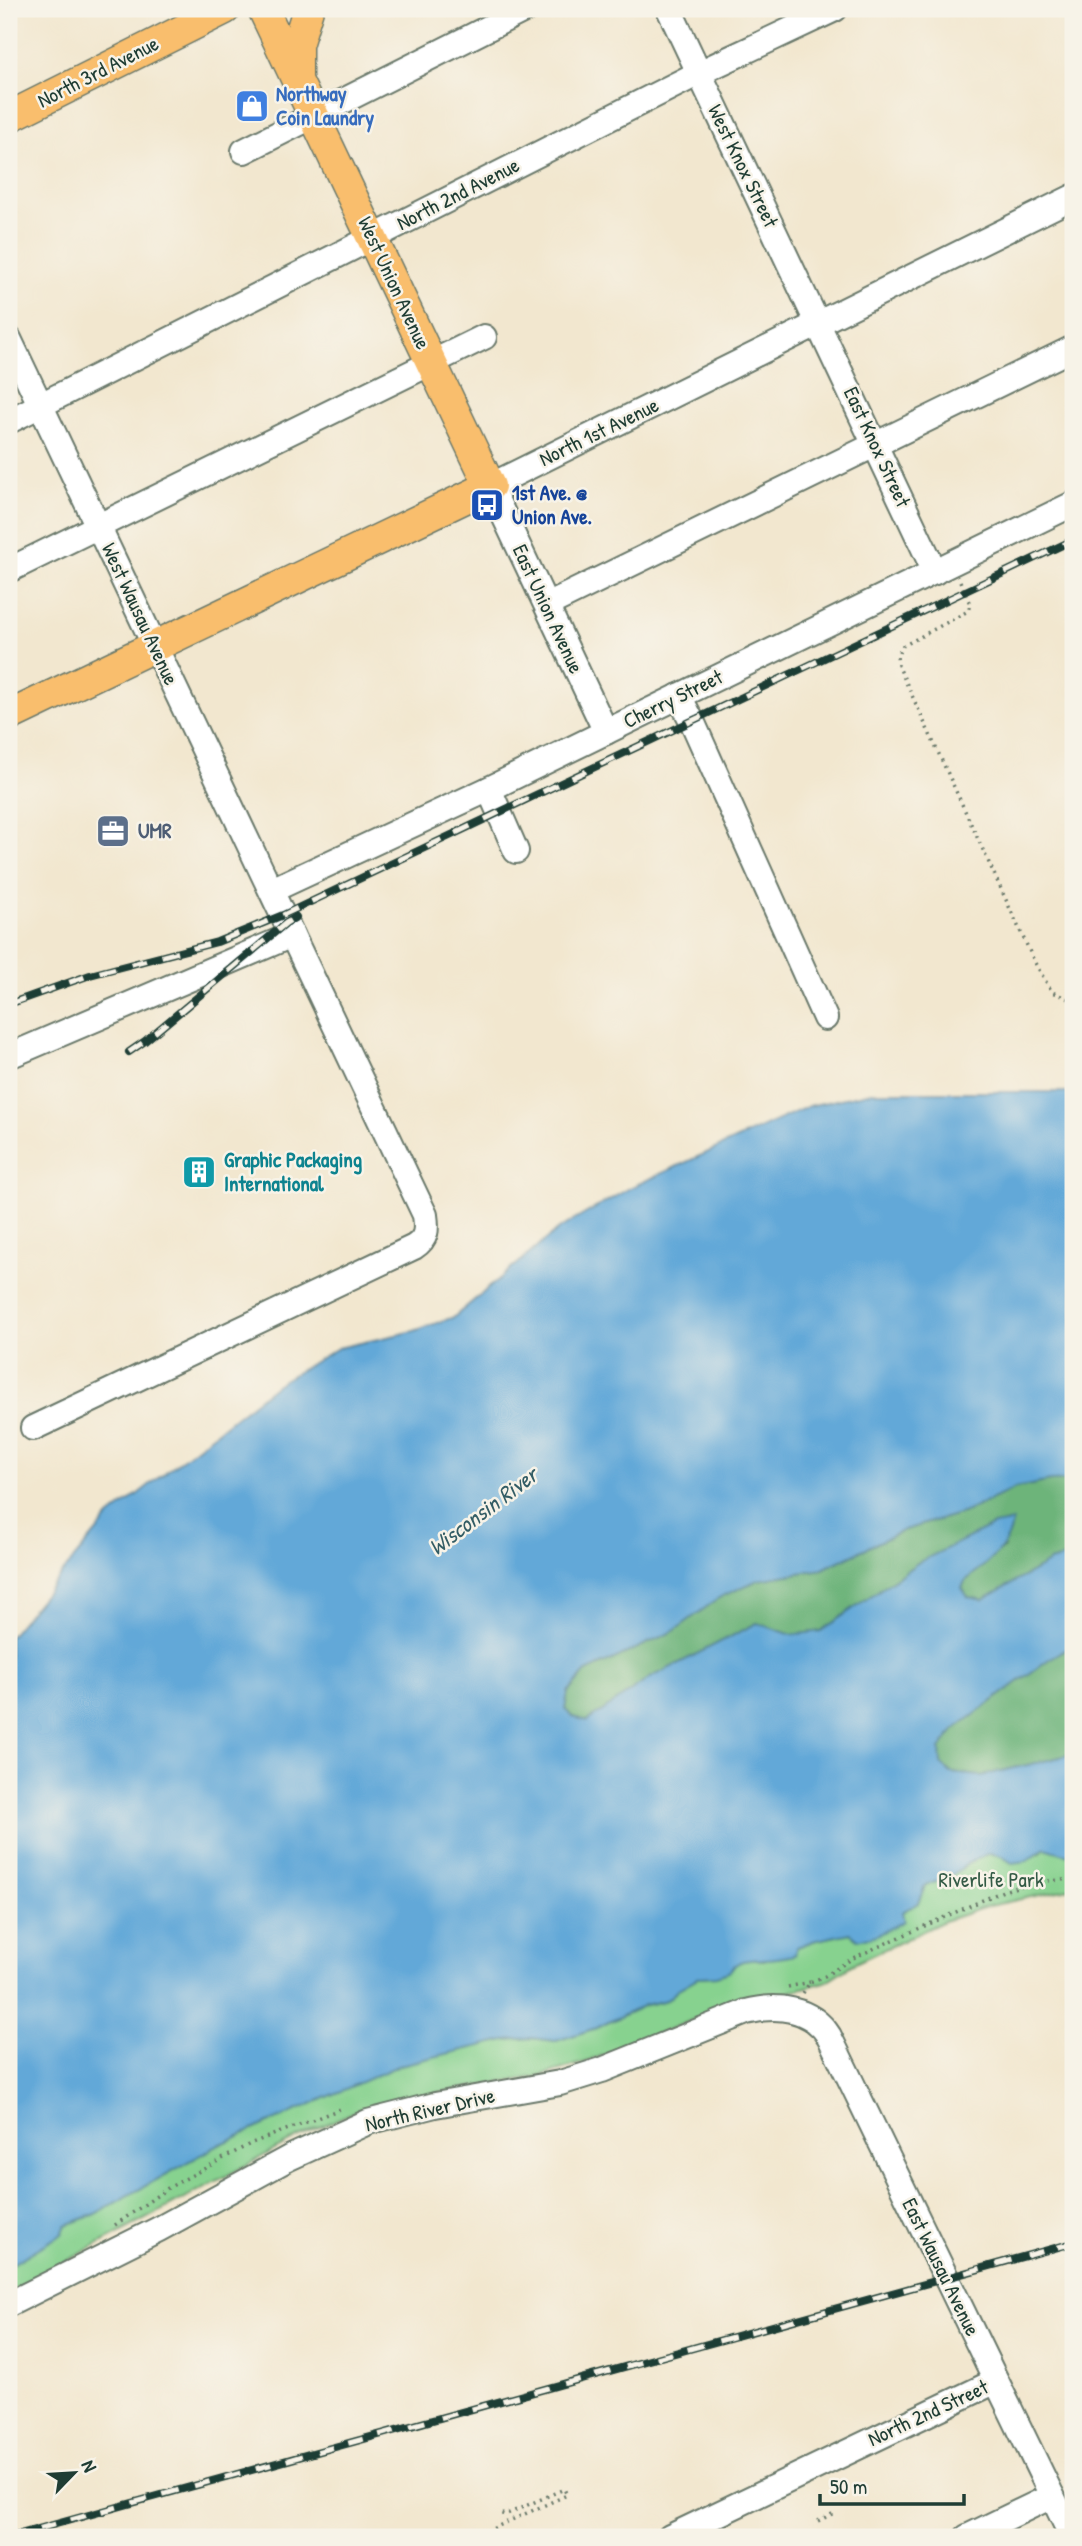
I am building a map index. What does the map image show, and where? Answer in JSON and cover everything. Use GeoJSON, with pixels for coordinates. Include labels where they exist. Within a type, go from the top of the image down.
{"type":"FeatureCollection","features":[{"type":"Feature","properties":{"kind":"main road","name":"North 3rd Avenue"},"geometry":{"type":"LineString","coordinates":[[9,117],[225,9]]}},
{"type":"Feature","properties":{"kind":"main road","name":"West Union Avenue"},"geometry":{"type":"LineString","coordinates":[[263,9],[490,486]]}},
{"type":"Feature","properties":{"kind":"main road"},"geometry":{"type":"LineString","coordinates":[[297,80],[297,45],[309,9]]}},
{"type":"Feature","properties":{"kind":"main road","name":"North 1st Avenue"},"geometry":{"type":"LineString","coordinates":[[9,716],[490,486]]}},
{"type":"Feature","properties":{"kind":"street","name":"West Knox Street"},"geometry":{"type":"LineString","coordinates":[[669,9],[818,323]]}},
{"type":"Feature","properties":{"kind":"street","name":"North 2nd Avenue"},"geometry":{"type":"LineString","coordinates":[[9,421],[373,236],[835,9]]}},
{"type":"Feature","properties":{"kind":"street"},"geometry":{"type":"LineString","coordinates":[[244,151],[518,10]]}},
{"type":"Feature","properties":{"kind":"street","name":"North 1st Avenue"},"geometry":{"type":"LineString","coordinates":[[490,486],[1073,197]]}},
{"type":"Feature","properties":{"kind":"street","name":"East Knox Street"},"geometry":{"type":"LineString","coordinates":[[818,323],[875,443],[943,568]]}},
{"type":"Feature","properties":{"kind":"street"},"geometry":{"type":"LineString","coordinates":[[9,570],[484,337]]}},
{"type":"Feature","properties":{"kind":"street","name":"West Wausau Avenue"},"geometry":{"type":"LineString","coordinates":[[9,339],[425,1215],[426,1227],[424,1237],[414,1247],[33,1427]]}},
{"type":"Feature","properties":{"kind":"street"},"geometry":{"type":"LineString","coordinates":[[547,606],[1073,348]]}},
{"type":"Feature","properties":{"kind":"street","name":"East Union Avenue"},"geometry":{"type":"LineString","coordinates":[[490,486],[606,732]]}},
{"type":"Feature","properties":{"kind":"street","name":"Cherry Street"},"geometry":{"type":"LineString","coordinates":[[272,890],[489,789],[1073,505]]}},
{"type":"Feature","properties":{"kind":"street"},"geometry":{"type":"LineString","coordinates":[[679,696],[825,1018]]}},
{"type":"Feature","properties":{"kind":"street"},"geometry":{"type":"LineString","coordinates":[[489,789],[516,851]]}},
{"type":"Feature","properties":{"kind":"street"},"geometry":{"type":"LineString","coordinates":[[9,1055],[292,935]]}},
{"type":"Feature","properties":{"kind":"street","name":"North River Drive"},"geometry":{"type":"LineString","coordinates":[[9,2304],[289,2158],[368,2122],[435,2105],[560,2083],[602,2070],[751,2011],[777,2008],[796,2010]]}},
{"type":"Feature","properties":{"kind":"street","name":"East Wausau Avenue"},"geometry":{"type":"LineString","coordinates":[[796,2010],[820,2023],[829,2036],[1072,2537]]}},
{"type":"Feature","properties":{"kind":"street","name":"North 2nd Street"},"geometry":{"type":"LineString","coordinates":[[670,2537],[701,2530],[996,2381]]}},
{"type":"Feature","properties":{"kind":"street"},"geometry":{"type":"LineString","coordinates":[[967,2537],[1052,2496]]}},
{"type":"Feature","properties":{"kind":"path"},"geometry":{"type":"LineString","coordinates":[[943,568],[969,601],[968,611],[903,646],[897,656],[898,665],[1041,975],[1052,992],[1073,1002]]}},
{"type":"Feature","properties":{"kind":"path"},"geometry":{"type":"LineString","coordinates":[[796,2010],[810,1982],[853,1958],[1018,1885],[1073,1879]]}},
{"type":"Feature","properties":{"kind":"path"},"geometry":{"type":"LineString","coordinates":[[474,2537],[567,2495],[564,2489],[505,2515],[499,2513]]}},
{"type":"Feature","properties":{"kind":"path"},"geometry":{"type":"LineString","coordinates":[[818,2521],[836,2512]]}},
{"type":"Feature","properties":{"kind":"green space"},"geometry":{"type":"Polygon","coordinates":[[[1073,1480],[1073,1555],[1050,1562],[983,1600],[968,1597],[962,1588],[965,1581],[1003,1548],[919,1562],[821,1631],[792,1635],[757,1623],[650,1678],[588,1721],[572,1717],[565,1709],[568,1692],[586,1672],[674,1631],[720,1597],[758,1580],[822,1569],[904,1530],[965,1512],[1015,1488],[1073,1480]]]}},
{"type":"Feature","properties":{"kind":"green space"},"geometry":{"type":"Polygon","coordinates":[[[1073,1645],[1073,1754],[981,1776],[951,1773],[941,1764],[939,1749],[955,1729],[1049,1659],[1073,1645]]]}},
{"type":"Feature","properties":{"kind":"green space","name":"Riverlife Park"},"geometry":{"type":"Polygon","coordinates":[[[1045,1848],[1073,1856],[1073,1888],[989,1906],[944,1921],[853,1964],[825,1982],[708,2014],[586,2062],[536,2077],[410,2097],[355,2111],[297,2138],[9,2292],[9,2266],[66,2225],[93,2215],[221,2144],[367,2077],[464,2048],[531,2038],[556,2041],[596,2028],[645,2005],[667,2000],[680,1988],[699,1977],[716,1976],[745,1959],[764,1960],[813,1941],[850,1933],[902,1912],[918,1903],[925,1886],[953,1875],[968,1863],[990,1853],[1001,1856],[1039,1854],[1045,1848]]]}},
{"type":"Feature","properties":{"kind":"water","name":"Wisconsin River"},"geometry":{"type":"Polygon","coordinates":[[[872,1092],[1073,1092],[1073,1480],[1015,1488],[965,1512],[904,1530],[822,1569],[758,1580],[720,1597],[674,1631],[586,1672],[568,1692],[565,1709],[572,1717],[588,1721],[650,1678],[757,1623],[792,1635],[821,1631],[919,1562],[994,1525],[1012,1522],[1001,1548],[965,1581],[962,1588],[968,1597],[983,1600],[1050,1562],[1073,1555],[1073,1645],[1049,1659],[955,1729],[940,1749],[941,1764],[951,1773],[981,1776],[1073,1754],[1073,1856],[1045,1848],[1027,1861],[1012,1863],[990,1853],[968,1863],[953,1875],[925,1886],[918,1903],[902,1912],[904,1921],[877,1935],[858,1940],[850,1933],[797,1947],[795,1955],[741,1962],[729,1972],[699,1977],[680,1988],[667,2000],[645,2005],[596,2028],[556,2041],[531,2038],[505,2040],[400,2065],[221,2144],[93,2215],[66,2225],[62,2234],[9,2266],[9,1637],[109,1517],[277,1384],[338,1348],[414,1331],[454,1317],[559,1229],[632,1187],[809,1106],[872,1092]]]}},
{"type":"Feature","properties":{"kind":"railway"},"geometry":{"type":"LineString","coordinates":[[9,1004],[90,975],[217,942],[283,915],[1073,540]]}},
{"type":"Feature","properties":{"kind":"railway"},"geometry":{"type":"LineString","coordinates":[[129,1052],[296,917]]}},
{"type":"Feature","properties":{"kind":"railway"},"geometry":{"type":"LineString","coordinates":[[9,2537],[1073,2243]]}},
{"type":"Feature","properties":{"kind":"place","name":"Northway Coin Laundry"},"geometry":{"type":"Point","coordinates":[252,106]}},
{"type":"Feature","properties":{"kind":"place","name":"1st Ave. @ Union Ave."},"geometry":{"type":"Point","coordinates":[487,505]}},
{"type":"Feature","properties":{"kind":"place","name":"UMR"},"geometry":{"type":"Point","coordinates":[113,831]}},
{"type":"Feature","properties":{"kind":"place","name":"Graphic Packaging International"},"geometry":{"type":"Point","coordinates":[199,1172]}}]}
